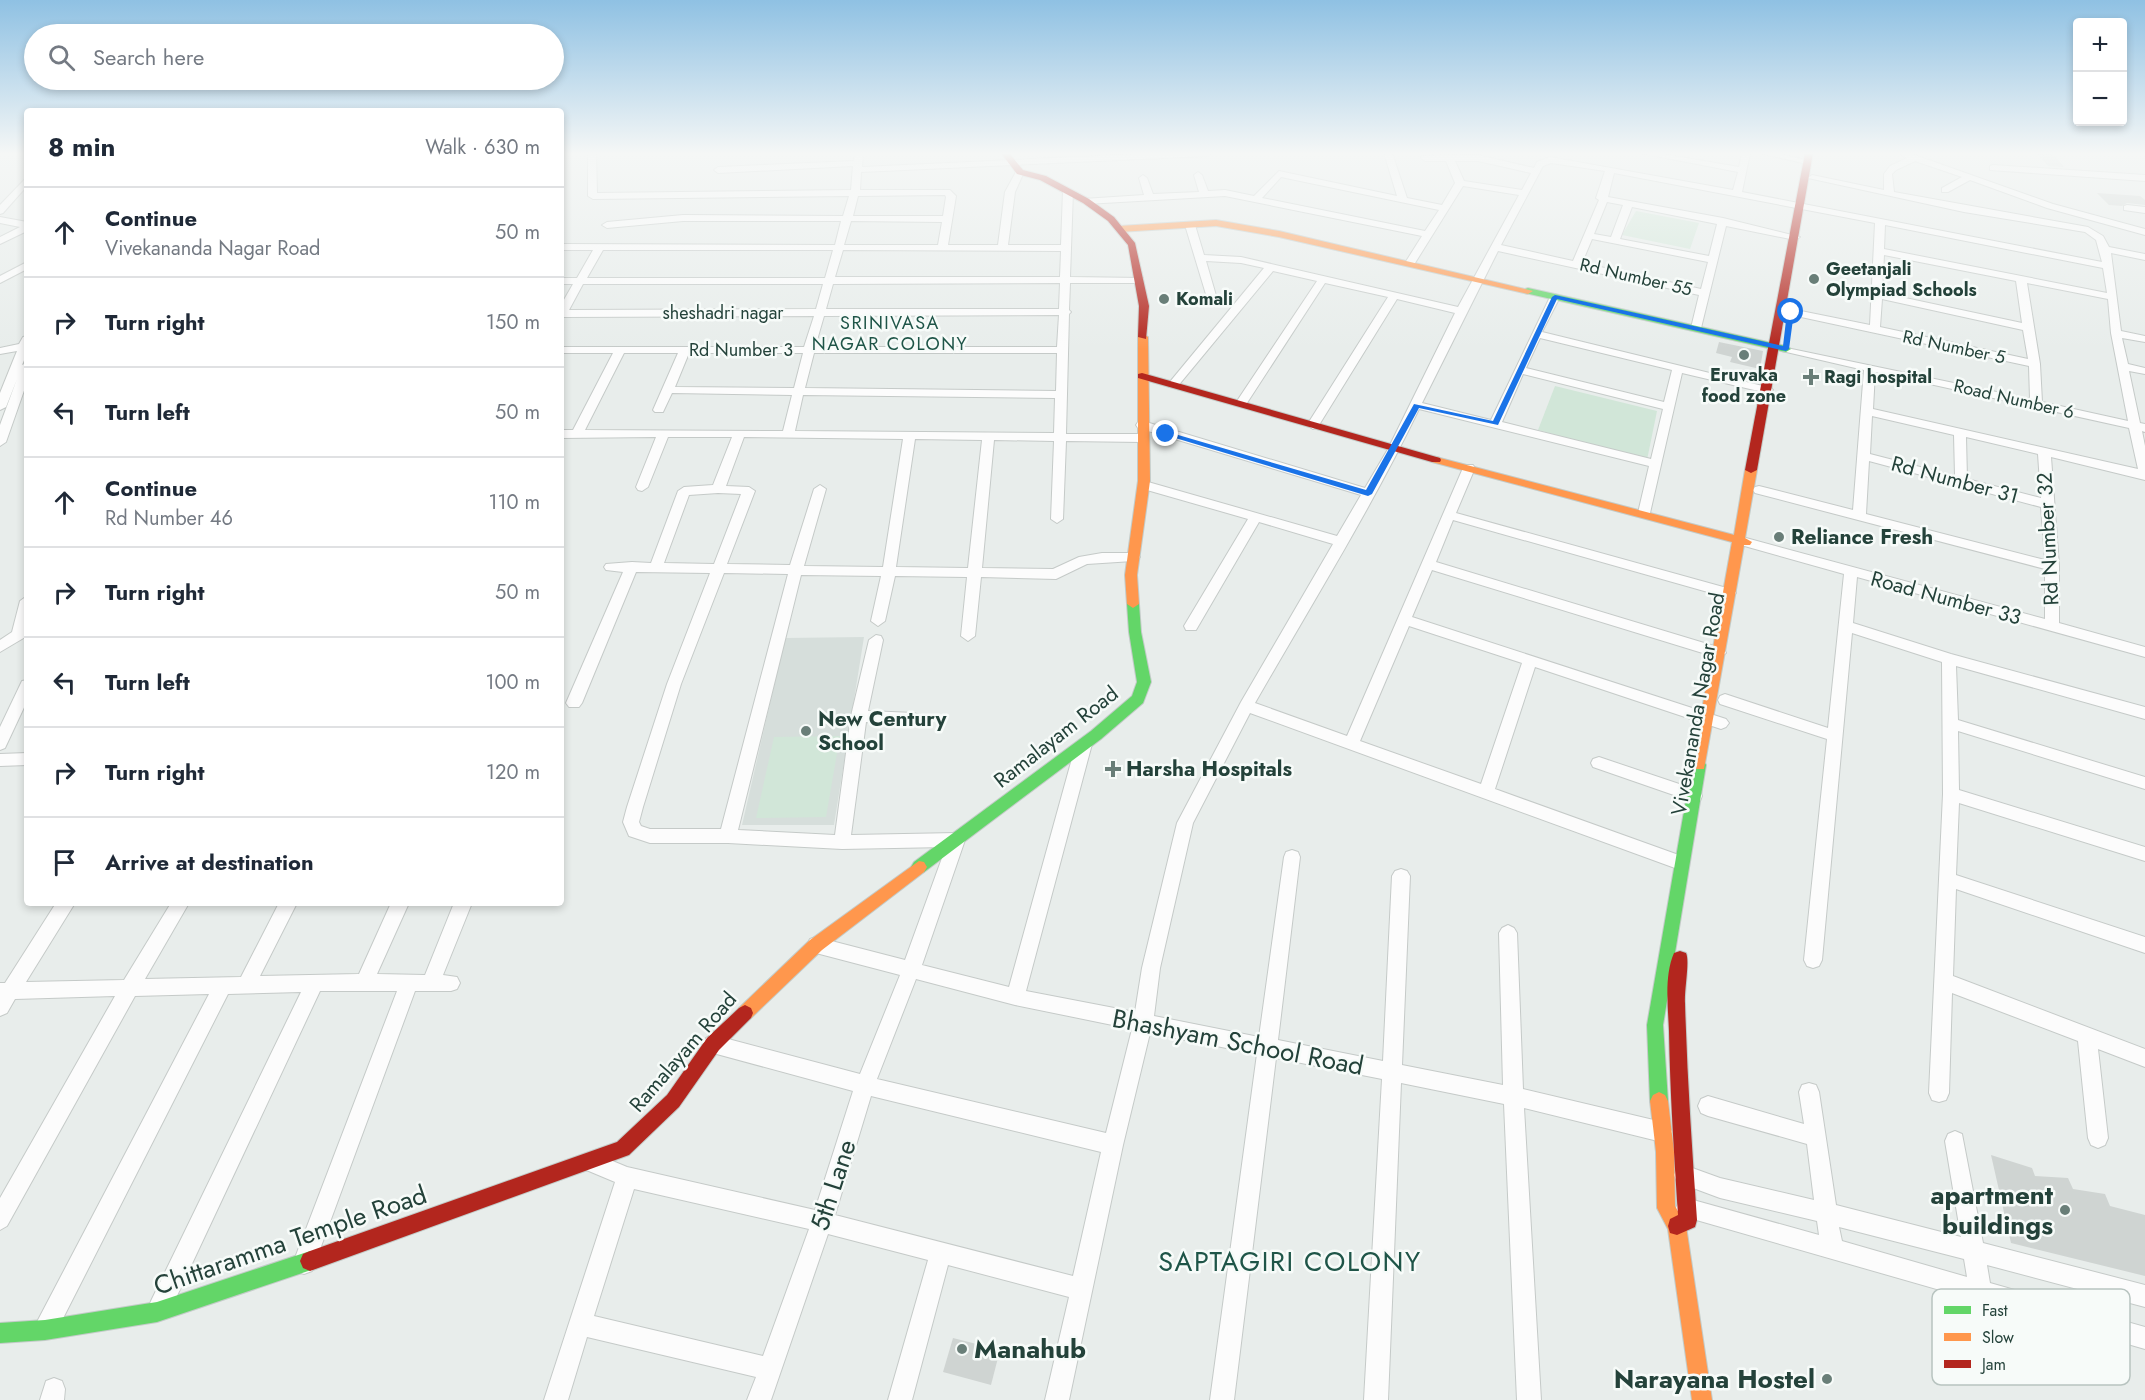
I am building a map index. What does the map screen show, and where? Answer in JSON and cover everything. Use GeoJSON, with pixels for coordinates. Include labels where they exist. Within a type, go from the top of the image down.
{"type":"FeatureCollection","features":[{"type":"Feature","properties":{"kind":"street"},"geometry":{"type":"LineString","coordinates":[[607,225],[672,218]]}},
{"type":"Feature","properties":{"kind":"street"},"geometry":{"type":"LineString","coordinates":[[788,434],[809,350],[848,218]]}},
{"type":"Feature","properties":{"kind":"street"},"geometry":{"type":"LineString","coordinates":[[881,218],[947,219],[943,247]]}},
{"type":"Feature","properties":{"kind":"street"},"geometry":{"type":"LineString","coordinates":[[1003,247],[1007,218]]}},
{"type":"Feature","properties":{"kind":"street"},"geometry":{"type":"LineString","coordinates":[[1057,519],[1068,218]]}},
{"type":"Feature","properties":{"kind":"street","name":"Ramalayam Road"},"geometry":{"type":"LineString","coordinates":[[589,1161],[623,1149],[673,1101],[713,1044],[816,945],[1084,744],[1138,699],[1144,682],[1134,632],[1131,575],[1144,485],[1142,376],[1144,306],[1132,245],[1110,218]]}},
{"type":"Feature","properties":{"kind":"street"},"geometry":{"type":"LineString","coordinates":[[1355,218],[1427,234]]}},
{"type":"Feature","properties":{"kind":"street"},"geometry":{"type":"LineString","coordinates":[[1410,263],[1437,218]]}},
{"type":"Feature","properties":{"kind":"street"},"geometry":{"type":"LineString","coordinates":[[1057,1400],[1113,1145],[1143,1024],[1151,968],[1185,823],[1246,706],[1394,449],[1461,311],[1511,218]]}},
{"type":"Feature","properties":{"kind":"street"},"geometry":{"type":"LineString","coordinates":[[1577,264],[1595,218]]}},
{"type":"Feature","properties":{"kind":"street"},"geometry":{"type":"LineString","coordinates":[[1614,241],[1623,218]]}},
{"type":"Feature","properties":{"kind":"street"},"geometry":{"type":"LineString","coordinates":[[1705,218],[1795,237]]}},
{"type":"Feature","properties":{"kind":"street","name":"Vivekananda Nagar Road"},"geometry":{"type":"LineString","coordinates":[[1702,1400],[1682,1217],[1686,1176],[1679,1103],[1676,985],[1697,833],[1715,740],[1714,721],[1719,653],[1729,593],[1742,541],[1759,490],[1795,237],[1801,218]]}},
{"type":"Feature","properties":{"kind":"street","name":"Vivekananda Nagar Road"},"geometry":{"type":"LineString","coordinates":[[1666,1202],[1666,1170],[1655,1025],[1694,796],[1714,721],[1725,700],[1742,541],[1767,390],[1791,312],[1804,218]]}},
{"type":"Feature","properties":{"kind":"street"},"geometry":{"type":"LineString","coordinates":[[1865,218],[2108,266]]}},
{"type":"Feature","properties":{"kind":"street"},"geometry":{"type":"LineString","coordinates":[[1867,411],[2145,475],[2141,427],[2123,366],[2116,333],[2105,249],[2100,238],[2088,230],[2019,218]]}},
{"type":"Feature","properties":{"kind":"street"},"geometry":{"type":"LineString","coordinates":[[2095,218],[2145,232]]}},
{"type":"Feature","properties":{"kind":"street"},"geometry":{"type":"LineString","coordinates":[[0,220],[24,225]]}},
{"type":"Feature","properties":{"kind":"street"},"geometry":{"type":"LineString","coordinates":[[1875,329],[1880,221]]}},
{"type":"Feature","properties":{"kind":"street"},"geometry":{"type":"LineString","coordinates":[[1696,328],[1723,222]]}},
{"type":"Feature","properties":{"kind":"street"},"geometry":{"type":"LineString","coordinates":[[1119,229],[1216,224],[1257,230],[1780,348]]}},
{"type":"Feature","properties":{"kind":"street"},"geometry":{"type":"LineString","coordinates":[[1190,225],[1212,299]]}},
{"type":"Feature","properties":{"kind":"street"},"geometry":{"type":"LineString","coordinates":[[0,241],[24,228]]}},
{"type":"Feature","properties":{"kind":"street"},"geometry":{"type":"LineString","coordinates":[[1588,236],[1713,261]]}},
{"type":"Feature","properties":{"kind":"street","name":"Rd Number 55"},"geometry":{"type":"LineString","coordinates":[[1496,247],[1705,293]]}},
{"type":"Feature","properties":{"kind":"street"},"geometry":{"type":"LineString","coordinates":[[564,248],[1067,248]]}},
{"type":"Feature","properties":{"kind":"street"},"geometry":{"type":"LineString","coordinates":[[564,309],[599,248]]}},
{"type":"Feature","properties":{"kind":"street"},"geometry":{"type":"LineString","coordinates":[[2105,249],[2145,257]]}},
{"type":"Feature","properties":{"kind":"street"},"geometry":{"type":"LineString","coordinates":[[1878,251],[2113,297]]}},
{"type":"Feature","properties":{"kind":"street"},"geometry":{"type":"LineString","coordinates":[[1200,258],[1241,260],[1461,311]]}},
{"type":"Feature","properties":{"kind":"street"},"geometry":{"type":"LineString","coordinates":[[0,280],[24,267]]}},
{"type":"Feature","properties":{"kind":"street"},"geometry":{"type":"LineString","coordinates":[[1173,385],[1271,267]]}},
{"type":"Feature","properties":{"kind":"street"},"geometry":{"type":"LineString","coordinates":[[2021,279],[2034,364],[2036,405]]}},
{"type":"Feature","properties":{"kind":"street"},"geometry":{"type":"LineString","coordinates":[[564,281],[1139,280]]}},
{"type":"Feature","properties":{"kind":"street"},"geometry":{"type":"LineString","coordinates":[[1241,404],[1322,280]]}},
{"type":"Feature","properties":{"kind":"street"},"geometry":{"type":"LineString","coordinates":[[1876,295],[2029,328]]}},
{"type":"Feature","properties":{"kind":"street"},"geometry":{"type":"LineString","coordinates":[[1313,425],[1394,296]]}},
{"type":"Feature","properties":{"kind":"street"},"geometry":{"type":"LineString","coordinates":[[1496,424],[1555,297]]}},
{"type":"Feature","properties":{"kind":"street","name":"sheshadri nagar"},"geometry":{"type":"LineString","coordinates":[[564,314],[1066,312]]}},
{"type":"Feature","properties":{"kind":"street","name":"Rd Number 5"},"geometry":{"type":"LineString","coordinates":[[1791,312],[2034,364]]}},
{"type":"Feature","properties":{"kind":"street"},"geometry":{"type":"LineString","coordinates":[[2116,333],[2145,339]]}},
{"type":"Feature","properties":{"kind":"street"},"geometry":{"type":"LineString","coordinates":[[1536,334],[1767,390]]}},
{"type":"Feature","properties":{"kind":"street"},"geometry":{"type":"LineString","coordinates":[[0,351],[24,343]]}},
{"type":"Feature","properties":{"kind":"street"},"geometry":{"type":"LineString","coordinates":[[0,407],[24,346]]}},
{"type":"Feature","properties":{"kind":"street","name":"Road Number 6"},"geometry":{"type":"LineString","coordinates":[[1780,348],[2141,427]]}},
{"type":"Feature","properties":{"kind":"street"},"geometry":{"type":"LineString","coordinates":[[577,434],[621,350]]}},
{"type":"Feature","properties":{"kind":"street"},"geometry":{"type":"LineString","coordinates":[[659,410],[685,350]]}},
{"type":"Feature","properties":{"kind":"street","name":"Rd Number 3"},"geometry":{"type":"LineString","coordinates":[[564,351],[1064,350]]}},
{"type":"Feature","properties":{"kind":"street"},"geometry":{"type":"LineString","coordinates":[[2123,366],[2145,371]]}},
{"type":"Feature","properties":{"kind":"street"},"geometry":{"type":"LineString","coordinates":[[1644,513],[1678,368]]}},
{"type":"Feature","properties":{"kind":"street"},"geometry":{"type":"LineString","coordinates":[[1859,516],[1870,368]]}},
{"type":"Feature","properties":{"kind":"street"},"geometry":{"type":"LineString","coordinates":[[1521,370],[1669,407]]}},
{"type":"Feature","properties":{"kind":"street"},"geometry":{"type":"LineString","coordinates":[[0,441],[24,374]]}},
{"type":"Feature","properties":{"kind":"street"},"geometry":{"type":"LineString","coordinates":[[1142,376],[1394,449],[1644,513],[1742,541]]}},
{"type":"Feature","properties":{"kind":"street"},"geometry":{"type":"LineString","coordinates":[[668,390],[1062,395]]}},
{"type":"Feature","properties":{"kind":"street"},"geometry":{"type":"LineString","coordinates":[[1417,405],[1656,464]]}},
{"type":"Feature","properties":{"kind":"street"},"geometry":{"type":"LineString","coordinates":[[564,434],[1060,437],[1142,432],[1368,494]]}},
{"type":"Feature","properties":{"kind":"street"},"geometry":{"type":"LineString","coordinates":[[1960,432],[1961,482]]}},
{"type":"Feature","properties":{"kind":"street"},"geometry":{"type":"LineString","coordinates":[[642,487],[663,433]]}},
{"type":"Feature","properties":{"kind":"street"},"geometry":{"type":"LineString","coordinates":[[718,489],[739,434]]}},
{"type":"Feature","properties":{"kind":"street"},"geometry":{"type":"LineString","coordinates":[[878,621],[889,572],[909,436]]}},
{"type":"Feature","properties":{"kind":"street"},"geometry":{"type":"LineString","coordinates":[[968,636],[987,437]]}},
{"type":"Feature","properties":{"kind":"street","name":"Rd Number 32"},"geometry":{"type":"LineString","coordinates":[[2044,452],[2052,566],[2052,626]]}},
{"type":"Feature","properties":{"kind":"street","name":"Rd Number 31"},"geometry":{"type":"LineString","coordinates":[[1863,456],[2047,504]]}},
{"type":"Feature","properties":{"kind":"street"},"geometry":{"type":"LineString","coordinates":[[1351,744],[1468,468]]}},
{"type":"Feature","properties":{"kind":"street"},"geometry":{"type":"LineString","coordinates":[[1144,485],[1342,542]]}},
{"type":"Feature","properties":{"kind":"street"},"geometry":{"type":"LineString","coordinates":[[656,567],[684,491],[746,489],[749,493],[674,684],[631,822],[635,831],[650,836],[728,836],[842,842],[957,840]]}},
{"type":"Feature","properties":{"kind":"street"},"geometry":{"type":"LineString","coordinates":[[728,836],[796,569],[820,489]]}},
{"type":"Feature","properties":{"kind":"street"},"geometry":{"type":"LineString","coordinates":[[1759,490],[2052,566]]}},
{"type":"Feature","properties":{"kind":"street"},"geometry":{"type":"LineString","coordinates":[[1449,515],[1729,593]]}},
{"type":"Feature","properties":{"kind":"street"},"geometry":{"type":"LineString","coordinates":[[1191,626],[1256,517]]}},
{"type":"Feature","properties":{"kind":"street","name":"Road Number 33"},"geometry":{"type":"LineString","coordinates":[[1742,541],[2145,652]]}},
{"type":"Feature","properties":{"kind":"street"},"geometry":{"type":"LineString","coordinates":[[612,567],[1056,573],[1073,562],[1087,558],[1133,557]]}},
{"type":"Feature","properties":{"kind":"street"},"geometry":{"type":"LineString","coordinates":[[1428,564],[1719,653]]}},
{"type":"Feature","properties":{"kind":"street"},"geometry":{"type":"LineString","coordinates":[[574,703],[632,566]]}},
{"type":"Feature","properties":{"kind":"street"},"geometry":{"type":"LineString","coordinates":[[1813,960],[1851,572]]}},
{"type":"Feature","properties":{"kind":"street"},"geometry":{"type":"LineString","coordinates":[[1404,619],[1714,721]]}},
{"type":"Feature","properties":{"kind":"street"},"geometry":{"type":"LineString","coordinates":[[1845,626],[1949,659],[2145,713]]}},
{"type":"Feature","properties":{"kind":"street"},"geometry":{"type":"LineString","coordinates":[[0,647],[24,630]]}},
{"type":"Feature","properties":{"kind":"street"},"geometry":{"type":"LineString","coordinates":[[842,842],[860,716],[876,640]]}},
{"type":"Feature","properties":{"kind":"street"},"geometry":{"type":"LineString","coordinates":[[1939,1093],[1951,794],[1949,659]]}},
{"type":"Feature","properties":{"kind":"street"},"geometry":{"type":"LineString","coordinates":[[1486,793],[1530,660]]}},
{"type":"Feature","properties":{"kind":"street"},"geometry":{"type":"LineString","coordinates":[[0,744],[24,692]]}},
{"type":"Feature","properties":{"kind":"street"},"geometry":{"type":"LineString","coordinates":[[1725,700],[1835,736]]}},
{"type":"Feature","properties":{"kind":"street"},"geometry":{"type":"LineString","coordinates":[[1246,706],[1681,863]]}},
{"type":"Feature","properties":{"kind":"street"},"geometry":{"type":"LineString","coordinates":[[860,716],[914,719]]}},
{"type":"Feature","properties":{"kind":"street"},"geometry":{"type":"LineString","coordinates":[[1950,723],[2145,783]]}},
{"type":"Feature","properties":{"kind":"street"},"geometry":{"type":"LineString","coordinates":[[1015,997],[1084,744]]}},
{"type":"Feature","properties":{"kind":"street"},"geometry":{"type":"LineString","coordinates":[[0,760],[24,759]]}},
{"type":"Feature","properties":{"kind":"street"},"geometry":{"type":"LineString","coordinates":[[1599,763],[1694,796]]}},
{"type":"Feature","properties":{"kind":"street"},"geometry":{"type":"LineString","coordinates":[[1951,794],[2145,854]]}},
{"type":"Feature","properties":{"kind":"street","name":"5th Lane"},"geometry":{"type":"LineString","coordinates":[[759,1400],[822,1222],[865,1085],[911,970],[957,840]]}},
{"type":"Feature","properties":{"kind":"street"},"geometry":{"type":"LineString","coordinates":[[1222,1400],[1292,857]]}},
{"type":"Feature","properties":{"kind":"street"},"geometry":{"type":"LineString","coordinates":[[1376,1400],[1401,876]]}},
{"type":"Feature","properties":{"kind":"street"},"geometry":{"type":"LineString","coordinates":[[1949,880],[2145,945]]}},
{"type":"Feature","properties":{"kind":"street"},"geometry":{"type":"LineString","coordinates":[[0,1007],[6,991],[64,906]]}},
{"type":"Feature","properties":{"kind":"street"},"geometry":{"type":"LineString","coordinates":[[0,1219],[129,987],[178,906]]}},
{"type":"Feature","properties":{"kind":"street"},"geometry":{"type":"LineString","coordinates":[[246,985],[286,906]]}},
{"type":"Feature","properties":{"kind":"street"},"geometry":{"type":"LineString","coordinates":[[364,982],[399,906]]}},
{"type":"Feature","properties":{"kind":"street"},"geometry":{"type":"LineString","coordinates":[[432,983],[462,906]]}},
{"type":"Feature","properties":{"kind":"street"},"geometry":{"type":"LineString","coordinates":[[1508,933],[1513,1096],[1529,1400]]}},
{"type":"Feature","properties":{"kind":"street","name":"Bhashyam School Road"},"geometry":{"type":"LineString","coordinates":[[816,945],[1015,997],[1513,1096],[1662,1132]]}},
{"type":"Feature","properties":{"kind":"street"},"geometry":{"type":"LineString","coordinates":[[1943,981],[2145,1058]]}},
{"type":"Feature","properties":{"kind":"street"},"geometry":{"type":"LineString","coordinates":[[6,991],[364,982],[451,983]]}},
{"type":"Feature","properties":{"kind":"street"},"geometry":{"type":"LineString","coordinates":[[304,1263],[409,983]]}},
{"type":"Feature","properties":{"kind":"street"},"geometry":{"type":"LineString","coordinates":[[157,1312],[314,984]]}},
{"type":"Feature","properties":{"kind":"street"},"geometry":{"type":"LineString","coordinates":[[45,1330],[222,987]]}},
{"type":"Feature","properties":{"kind":"street"},"geometry":{"type":"LineString","coordinates":[[2088,1036],[2098,1138]]}},
{"type":"Feature","properties":{"kind":"street"},"geometry":{"type":"LineString","coordinates":[[713,1044],[865,1085],[1113,1145]]}},
{"type":"Feature","properties":{"kind":"street"},"geometry":{"type":"LineString","coordinates":[[1809,1092],[1832,1249]]}},
{"type":"Feature","properties":{"kind":"street"},"geometry":{"type":"LineString","coordinates":[[1708,1106],[1816,1137]]}},
{"type":"Feature","properties":{"kind":"street"},"geometry":{"type":"LineString","coordinates":[[1955,1141],[1980,1289]]}},
{"type":"Feature","properties":{"kind":"street"},"geometry":{"type":"LineString","coordinates":[[589,1161],[627,1177],[822,1222],[1081,1289]]}},
{"type":"Feature","properties":{"kind":"street","name":"Chittaramma Temple Road"},"geometry":{"type":"LineString","coordinates":[[0,1334],[45,1330],[157,1312],[304,1263],[589,1161]]}},
{"type":"Feature","properties":{"kind":"street"},"geometry":{"type":"LineString","coordinates":[[1666,1170],[1720,1188],[1974,1250],[2119,1289]]}},
{"type":"Feature","properties":{"kind":"street"},"geometry":{"type":"LineString","coordinates":[[556,1400],[627,1177]]}},
{"type":"Feature","properties":{"kind":"street"},"geometry":{"type":"LineString","coordinates":[[1666,1202],[1682,1217],[1832,1249],[1976,1289]]}},
{"type":"Feature","properties":{"kind":"street"},"geometry":{"type":"LineString","coordinates":[[900,1400],[941,1253]]}},
{"type":"Feature","properties":{"kind":"street"},"geometry":{"type":"LineString","coordinates":[[2130,1292],[2145,1296]]}},
{"type":"Feature","properties":{"kind":"street"},"geometry":{"type":"LineString","coordinates":[[581,1324],[770,1369]]}},
{"type":"Feature","properties":{"kind":"street"},"geometry":{"type":"LineString","coordinates":[[2130,1334],[2145,1338]]}},
{"type":"Feature","properties":{"kind":"shaded area","name":"New Century School"},"geometry":{"type":"Polygon","coordinates":[[[864,637],[834,825],[742,825],[785,638],[864,637]]]}},
{"type":"Feature","properties":{"kind":"green space"},"geometry":{"type":"Polygon","coordinates":[[[1632,218],[1674,218],[1699,223],[1690,249],[1622,235],[1632,218]]]}},
{"type":"Feature","properties":{"kind":"green space"},"geometry":{"type":"Polygon","coordinates":[[[1555,386],[1657,411],[1647,460],[1538,430],[1555,386]]]}},
{"type":"Feature","properties":{"kind":"green space"},"geometry":{"type":"Polygon","coordinates":[[[840,736],[826,817],[756,818],[774,737],[840,736]]]}},
{"type":"Feature","properties":{"kind":"building","name":"Eruvaka food zone"},"geometry":{"type":"Polygon","coordinates":[[[1719,342],[1763,351],[1760,369],[1730,362],[1732,357],[1716,353],[1719,342]]]}},
{"type":"Feature","properties":{"kind":"building","name":"apartment buildings"},"geometry":{"type":"Polygon","coordinates":[[[1991,1155],[2032,1168],[2035,1176],[2068,1178],[2073,1189],[2105,1194],[2110,1206],[2145,1215],[2145,1276],[2011,1243],[1991,1155]]]}},
{"type":"Feature","properties":{"kind":"building"},"geometry":{"type":"Polygon","coordinates":[[[953,1338],[1000,1350],[991,1385],[943,1372],[953,1338]]]}},
{"type":"Feature","properties":{"kind":"traffic: fast"},"geometry":{"type":"LineString","coordinates":[[1528,291],[1786,349]]}},
{"type":"Feature","properties":{"kind":"traffic: fast"},"geometry":{"type":"LineString","coordinates":[[919,867],[1096,735],[1138,699],[1144,682],[1135,632],[1133,604]]}},
{"type":"Feature","properties":{"kind":"traffic: fast"},"geometry":{"type":"LineString","coordinates":[[1659,1101],[1655,1025],[1699,765]]}},
{"type":"Feature","properties":{"kind":"traffic: fast"},"geometry":{"type":"LineString","coordinates":[[0,1333],[45,1330],[157,1312],[310,1261]]}},
{"type":"Feature","properties":{"kind":"traffic: slow"},"geometry":{"type":"LineString","coordinates":[[1119,229],[1216,223],[1279,234],[1528,291]]}},
{"type":"Feature","properties":{"kind":"traffic: slow"},"geometry":{"type":"LineString","coordinates":[[1133,604],[1131,575],[1144,481],[1143,337]]}},
{"type":"Feature","properties":{"kind":"traffic: slow"},"geometry":{"type":"LineString","coordinates":[[1436,460],[1746,542]]}},
{"type":"Feature","properties":{"kind":"traffic: slow"},"geometry":{"type":"LineString","coordinates":[[1699,765],[1751,470]]}},
{"type":"Feature","properties":{"kind":"traffic: slow"},"geometry":{"type":"LineString","coordinates":[[745,1013],[816,945],[919,867]]}},
{"type":"Feature","properties":{"kind":"traffic: slow"},"geometry":{"type":"LineString","coordinates":[[1659,1101],[1665,1152],[1666,1208],[1677,1226],[1702,1400]]}},
{"type":"Feature","properties":{"kind":"traffic: jam"},"geometry":{"type":"LineString","coordinates":[[1110,218],[1132,245],[1144,306],[1143,337]]}},
{"type":"Feature","properties":{"kind":"traffic: jam"},"geometry":{"type":"LineString","coordinates":[[1751,470],[1797,218]]}},
{"type":"Feature","properties":{"kind":"traffic: jam"},"geometry":{"type":"LineString","coordinates":[[1142,376],[1436,460]]}},
{"type":"Feature","properties":{"kind":"traffic: jam"},"geometry":{"type":"LineString","coordinates":[[1677,1226],[1688,1220],[1679,1103],[1676,985],[1680,958]]}},
{"type":"Feature","properties":{"kind":"traffic: jam"},"geometry":{"type":"LineString","coordinates":[[310,1261],[623,1149],[673,1101],[713,1044],[745,1013]]}},
{"type":"Feature","properties":{"kind":"place","name":"Geetanjali Olympiad Schools"},"geometry":{"type":"Point","coordinates":[1814,279]}},
{"type":"Feature","properties":{"kind":"place","name":"Komali"},"geometry":{"type":"Point","coordinates":[1164,299]}},
{"type":"Feature","properties":{"kind":"place","name":"Eruvaka food zone"},"geometry":{"type":"Point","coordinates":[1744,355]}},
{"type":"Feature","properties":{"kind":"place","name":"Ragi hospital"},"geometry":{"type":"Point","coordinates":[1811,377]}},
{"type":"Feature","properties":{"kind":"place","name":"Reliance Fresh"},"geometry":{"type":"Point","coordinates":[1779,537]}},
{"type":"Feature","properties":{"kind":"place","name":"New Century School"},"geometry":{"type":"Point","coordinates":[806,731]}},
{"type":"Feature","properties":{"kind":"place","name":"Harsha Hospitals"},"geometry":{"type":"Point","coordinates":[1113,769]}},
{"type":"Feature","properties":{"kind":"place","name":"apartment buildings"},"geometry":{"type":"Point","coordinates":[2065,1210]}},
{"type":"Feature","properties":{"kind":"place","name":"Manahub"},"geometry":{"type":"Point","coordinates":[962,1349]}},
{"type":"Feature","properties":{"kind":"place","name":"Narayana Hostel"},"geometry":{"type":"Point","coordinates":[1827,1379]}},
{"type":"Feature","properties":{"kind":"district","name":"SRINIVASA NAGAR COLONY"},"geometry":{"type":"Point","coordinates":[890,333]}},
{"type":"Feature","properties":{"kind":"district","name":"SAPTAGIRI COLONY"},"geometry":{"type":"Point","coordinates":[1290,1262]}},
{"type":"Feature","properties":{"kind":"route"},"geometry":{"type":"LineString","coordinates":[[1166,434],[1368,494],[1417,405],[1496,424],[1555,297],[1786,349],[1791,312]]}}]}
